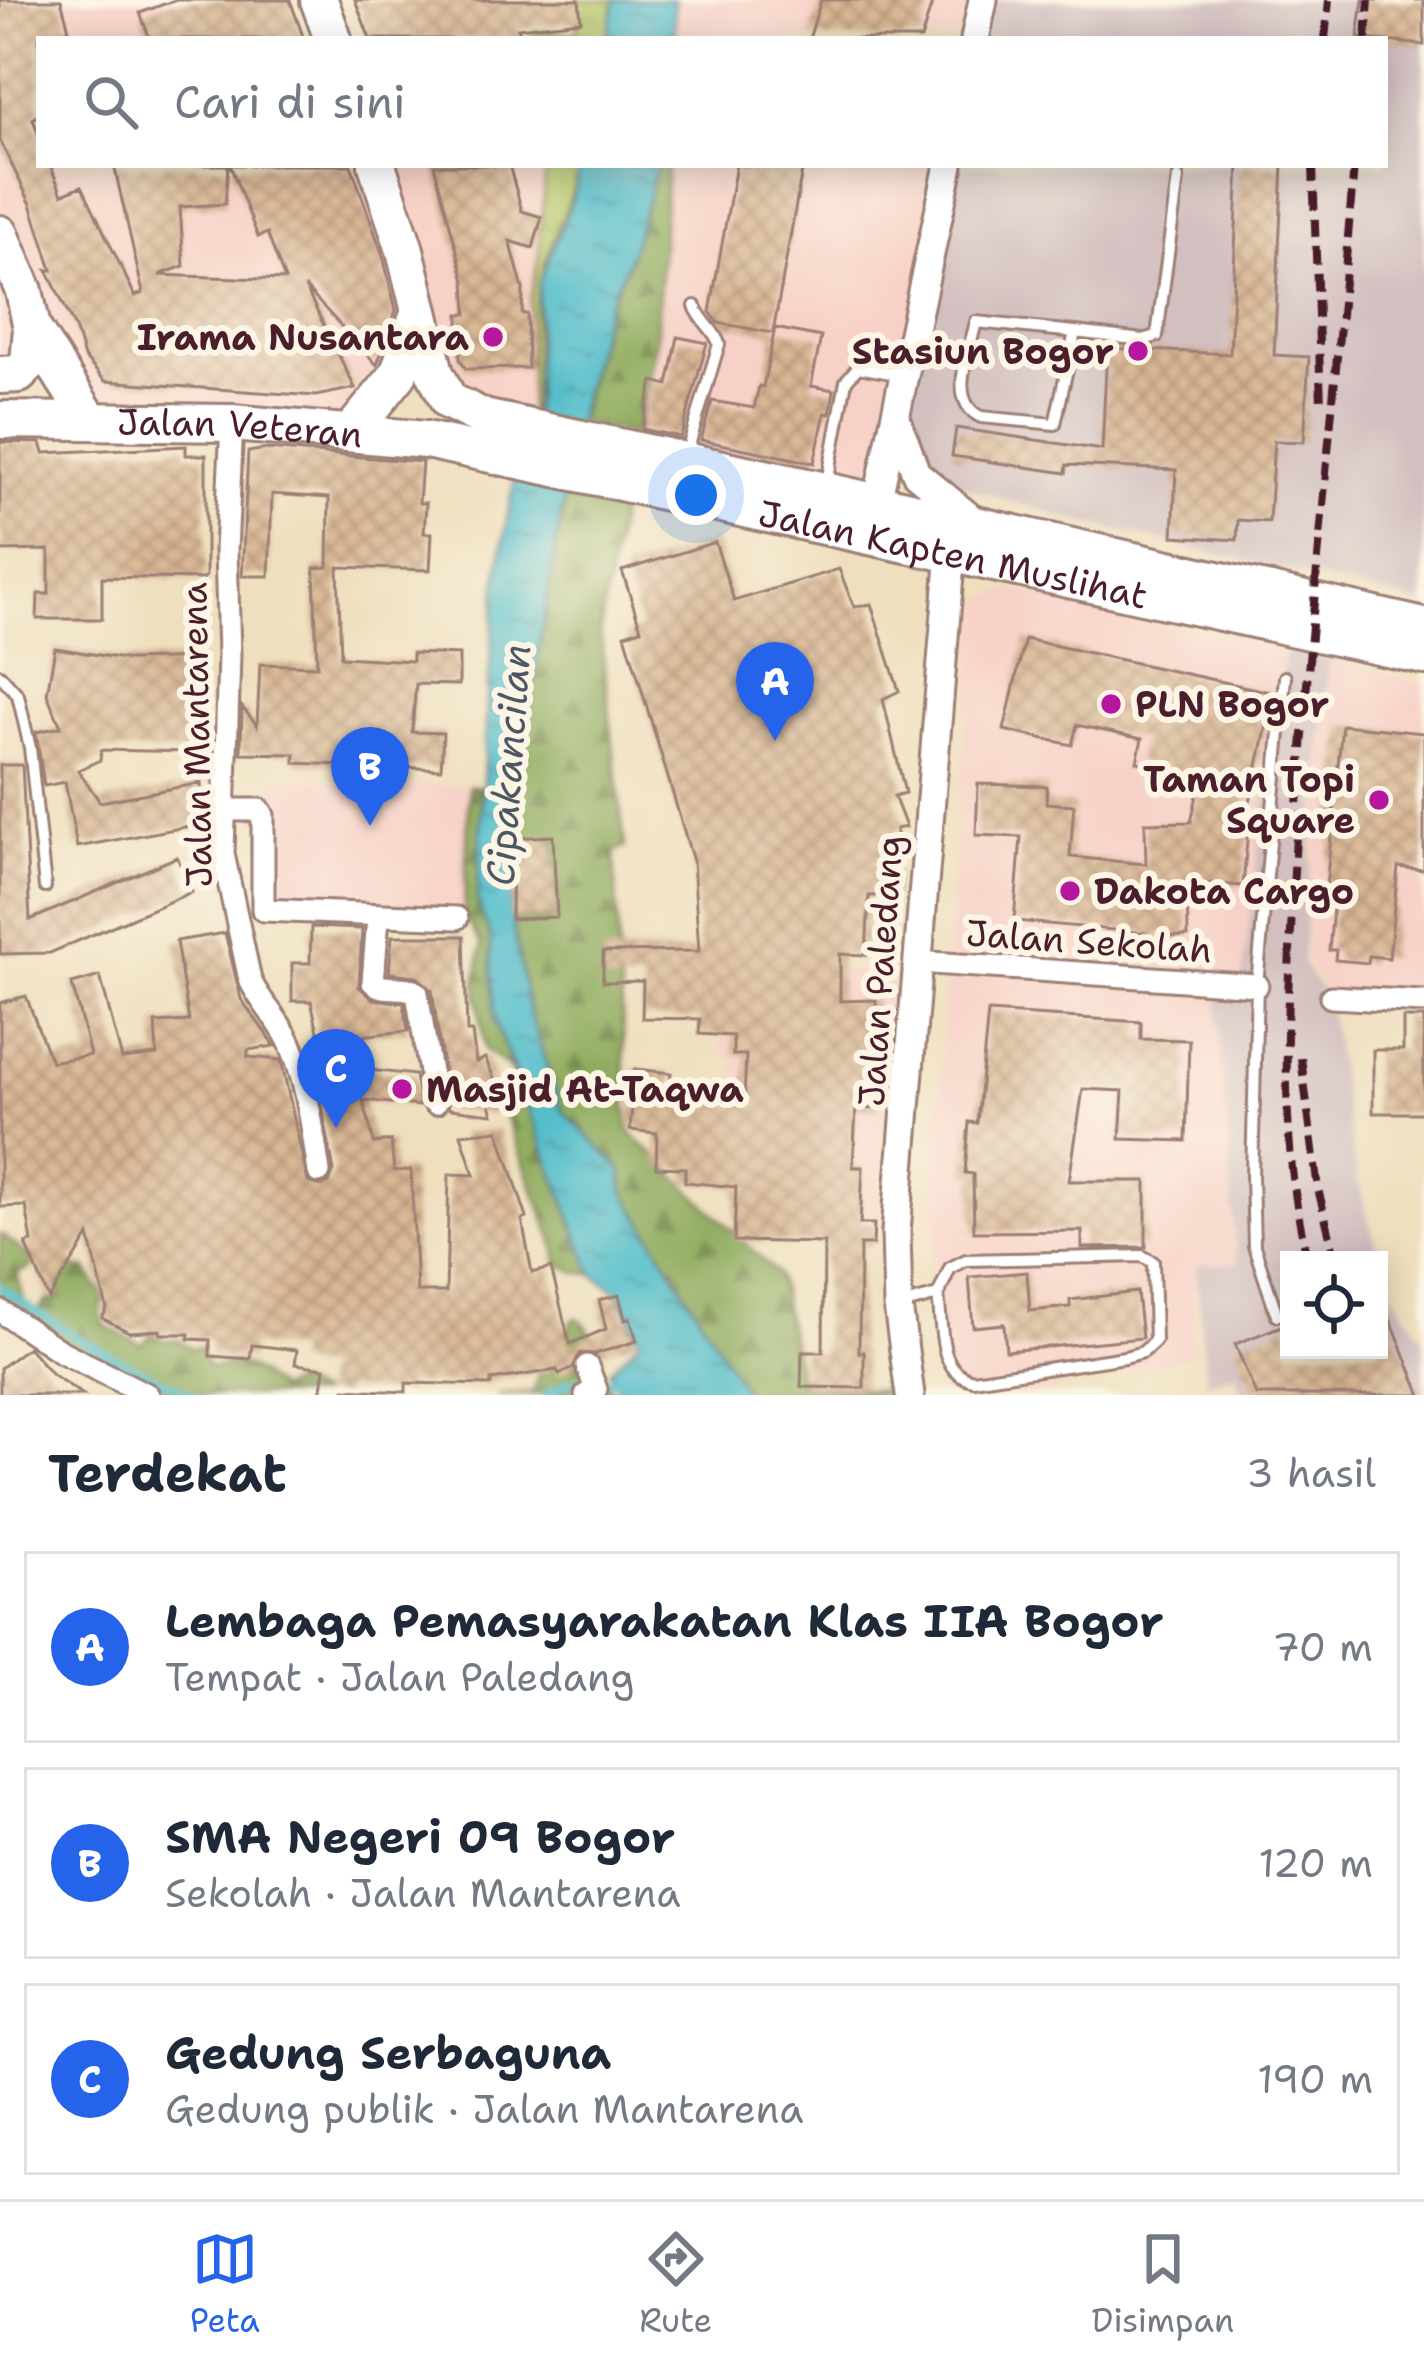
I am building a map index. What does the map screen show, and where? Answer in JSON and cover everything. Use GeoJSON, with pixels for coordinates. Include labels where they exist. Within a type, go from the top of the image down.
{"type":"FeatureCollection","features":[{"type":"Feature","properties":{"kind":"main road"},"geometry":{"type":"LineString","coordinates":[[319,0],[332,36]]}},
{"type":"Feature","properties":{"kind":"main road"},"geometry":{"type":"LineString","coordinates":[[377,168],[405,250],[435,373],[449,401],[482,435]]}},
{"type":"Feature","properties":{"kind":"main road"},"geometry":{"type":"LineString","coordinates":[[0,234],[24,291],[32,328],[29,363],[19,374],[0,375]]}},
{"type":"Feature","properties":{"kind":"main road"},"geometry":{"type":"LineString","coordinates":[[353,430],[398,375],[419,313]]}},
{"type":"Feature","properties":{"kind":"main road"},"geometry":{"type":"LineString","coordinates":[[32,328],[90,420]]}},
{"type":"Feature","properties":{"kind":"main road","name":"Jalan Veteran"},"geometry":{"type":"LineString","coordinates":[[0,420],[232,422],[482,435]]}},
{"type":"Feature","properties":{"kind":"main road","name":"Jalan Kapten Muslihat"},"geometry":{"type":"LineString","coordinates":[[482,435],[962,533],[1424,656]]}},
{"type":"Feature","properties":{"kind":"main road","name":"Jalan Kapten Muslihat"},"geometry":{"type":"LineString","coordinates":[[628,466],[685,461],[877,502],[962,533]]}},
{"type":"Feature","properties":{"kind":"main road","name":"Jalan Kapten Muslihat"},"geometry":{"type":"LineString","coordinates":[[1064,561],[1424,627]]}},
{"type":"Feature","properties":{"kind":"street"},"geometry":{"type":"LineString","coordinates":[[976,36],[983,0]]}},
{"type":"Feature","properties":{"kind":"street"},"geometry":{"type":"LineString","coordinates":[[877,502],[948,168]]}},
{"type":"Feature","properties":{"kind":"street"},"geometry":{"type":"LineString","coordinates":[[896,418],[916,473],[962,533]]}},
{"type":"Feature","properties":{"kind":"street","name":"Jalan Mantarena"},"geometry":{"type":"LineString","coordinates":[[232,422],[223,854],[250,980],[291,1045],[305,1086],[319,1172]]}},
{"type":"Feature","properties":{"kind":"street","name":"Jalan Paledang"},"geometry":{"type":"LineString","coordinates":[[910,1395],[898,1306],[896,1232],[917,962],[962,533]]}},
{"type":"Feature","properties":{"kind":"street"},"geometry":{"type":"LineString","coordinates":[[224,810],[263,815],[263,910],[458,918]]}},
{"type":"Feature","properties":{"kind":"street"},"geometry":{"type":"LineString","coordinates":[[378,917],[373,982],[380,988],[410,988],[416,993],[435,1103]]}},
{"type":"Feature","properties":{"kind":"street","name":"Jalan Sekolah"},"geometry":{"type":"LineString","coordinates":[[917,962],[1257,985]]}},
{"type":"Feature","properties":{"kind":"street"},"geometry":{"type":"LineString","coordinates":[[1331,997],[1424,1002]]}},
{"type":"Feature","properties":{"kind":"street"},"geometry":{"type":"LineString","coordinates":[[0,1311],[61,1351],[148,1395]]}},
{"type":"Feature","properties":{"kind":"lane"},"geometry":{"type":"LineString","coordinates":[[1075,332],[1055,424],[981,417],[964,402],[962,388],[976,322],[1075,332],[1143,340],[1157,336],[1178,178]]}},
{"type":"Feature","properties":{"kind":"lane"},"geometry":{"type":"LineString","coordinates":[[685,461],[719,344],[695,306]]}},
{"type":"Feature","properties":{"kind":"lane"},"geometry":{"type":"LineString","coordinates":[[826,490],[846,381],[858,367],[905,376]]}},
{"type":"Feature","properties":{"kind":"lane"},"geometry":{"type":"LineString","coordinates":[[0,675],[18,695],[30,748],[45,886]]}},
{"type":"Feature","properties":{"kind":"lane"},"geometry":{"type":"LineString","coordinates":[[1277,1315],[1254,1246],[1257,985],[1285,677]]}},
{"type":"Feature","properties":{"kind":"lane"},"geometry":{"type":"LineString","coordinates":[[1142,1256],[1153,1262],[1155,1273],[1155,1341],[1143,1352],[1125,1357],[974,1380],[957,1376],[948,1366],[938,1295],[950,1268],[966,1260],[1142,1256]]}},
{"type":"Feature","properties":{"kind":"lane"},"geometry":{"type":"LineString","coordinates":[[898,1306],[938,1295]]}},
{"type":"Feature","properties":{"kind":"shaded area"},"geometry":{"type":"Polygon","coordinates":[[[0,0],[250,0],[160,36],[36,36],[0,0]]]}},
{"type":"Feature","properties":{"kind":"shaded area"},"geometry":{"type":"Polygon","coordinates":[[[674,0],[983,0],[976,36],[675,36],[674,0]]]}},
{"type":"Feature","properties":{"kind":"shaded area","name":"Stasiun Bogor"},"geometry":{"type":"Polygon","coordinates":[[[991,0],[1424,0],[1424,604],[1068,518],[943,480],[932,475],[897,427],[954,168],[1388,168],[1388,36],[984,36],[991,0]]]}},
{"type":"Feature","properties":{"kind":"shaded area"},"geometry":{"type":"Polygon","coordinates":[[[36,84],[36,168],[546,168],[539,256],[530,298],[529,425],[449,401],[420,316],[353,430],[90,420],[33,330],[0,375],[0,96],[36,84]]]}},
{"type":"Feature","properties":{"kind":"shaded area"},"geometry":{"type":"Polygon","coordinates":[[[667,168],[948,168],[882,483],[636,435],[658,343],[667,168]]]}},
{"type":"Feature","properties":{"kind":"shaded area"},"geometry":{"type":"Polygon","coordinates":[[[1004,590],[1021,590],[1285,651],[1241,984],[1216,983],[1237,1264],[1196,1266],[1192,1355],[1035,1395],[943,1395],[931,1297],[945,964],[977,602],[1004,590]]]}},
{"type":"Feature","properties":{"kind":"shaded area"},"geometry":{"type":"Polygon","coordinates":[[[1285,651],[1329,660],[1302,964],[1327,998],[1357,1179],[1378,1251],[1280,1251],[1280,1359],[1388,1359],[1388,1285],[1424,1339],[1424,1395],[1241,1395],[1236,1373],[1206,1382],[1196,1265],[1237,1263],[1216,983],[1241,983],[1285,651]]]}},
{"type":"Feature","properties":{"kind":"shaded area"},"geometry":{"type":"Polygon","coordinates":[[[1329,660],[1424,683],[1424,1003],[1331,997],[1305,962],[1329,660]]]}},
{"type":"Feature","properties":{"kind":"shaded area"},"geometry":{"type":"Polygon","coordinates":[[[275,779],[469,786],[464,915],[270,907],[275,779]]]}},
{"type":"Feature","properties":{"kind":"shaded area"},"geometry":{"type":"Polygon","coordinates":[[[719,967],[897,970],[876,1248],[830,1247],[785,1105],[731,1097],[735,1057],[722,1056],[719,967]]]}},
{"type":"Feature","properties":{"kind":"green space"},"geometry":{"type":"Polygon","coordinates":[[[578,0],[615,0],[608,36],[533,36],[534,32],[577,33],[578,0]]]}},
{"type":"Feature","properties":{"kind":"green space"},"geometry":{"type":"Polygon","coordinates":[[[546,168],[579,168],[540,282],[529,425],[530,298],[539,256],[546,168]]]}},
{"type":"Feature","properties":{"kind":"green space"},"geometry":{"type":"Polygon","coordinates":[[[652,168],[667,168],[656,342],[636,435],[578,421],[608,306],[628,261],[652,168]]]}},
{"type":"Feature","properties":{"kind":"green space"},"geometry":{"type":"Polygon","coordinates":[[[567,486],[622,498],[600,630],[625,847],[614,852],[628,1130],[777,1274],[801,1387],[902,1391],[903,1395],[747,1395],[624,1190],[622,1170],[562,1110],[529,1013],[512,919],[557,916],[553,836],[512,838],[513,800],[567,486]]]}},
{"type":"Feature","properties":{"kind":"green space"},"geometry":{"type":"Polygon","coordinates":[[[469,786],[483,787],[477,900],[490,935],[495,1022],[593,1274],[558,1263],[498,1096],[518,1088],[509,1067],[485,1050],[476,984],[482,945],[464,915],[469,786]]]}},
{"type":"Feature","properties":{"kind":"green space"},"geometry":{"type":"Polygon","coordinates":[[[0,1234],[32,1258],[31,1267],[17,1273],[25,1305],[36,1314],[46,1301],[60,1298],[55,1267],[69,1262],[78,1269],[86,1268],[104,1298],[100,1313],[104,1325],[142,1345],[152,1333],[165,1341],[180,1340],[192,1349],[199,1347],[209,1368],[238,1364],[279,1390],[292,1383],[321,1395],[148,1395],[0,1311],[0,1234]]]}},
{"type":"Feature","properties":{"kind":"green space"},"geometry":{"type":"Polygon","coordinates":[[[577,1318],[591,1336],[600,1379],[615,1392],[496,1395],[534,1392],[541,1365],[567,1337],[577,1318]]]}},
{"type":"Feature","properties":{"kind":"water"},"geometry":{"type":"Polygon","coordinates":[[[615,0],[674,0],[675,36],[608,36],[615,0]]]}},
{"type":"Feature","properties":{"kind":"water","name":"Cipakancilan"},"geometry":{"type":"Polygon","coordinates":[[[579,168],[657,168],[628,261],[607,306],[579,410],[513,800],[511,914],[529,1013],[562,1110],[622,1170],[624,1190],[747,1395],[620,1392],[609,1371],[640,1340],[619,1293],[593,1274],[495,1022],[490,935],[477,900],[499,567],[535,401],[539,283],[572,200],[579,168]]]}},
{"type":"Feature","properties":{"kind":"building"},"geometry":{"type":"Polygon","coordinates":[[[0,0],[61,0],[69,29],[58,36],[36,36],[36,168],[51,168],[62,194],[82,186],[135,296],[143,293],[115,168],[228,168],[225,204],[180,207],[184,266],[159,275],[285,280],[267,233],[258,237],[231,168],[352,168],[396,310],[377,365],[305,287],[355,388],[316,396],[105,381],[84,357],[47,270],[52,270],[31,204],[0,141],[0,0]]]}},
{"type":"Feature","properties":{"kind":"building"},"geometry":{"type":"Polygon","coordinates":[[[175,0],[290,0],[303,36],[149,36],[140,13],[175,0]]]}},
{"type":"Feature","properties":{"kind":"building"},"geometry":{"type":"Polygon","coordinates":[[[355,0],[579,0],[581,21],[518,28],[522,36],[369,36],[355,0]]]}},
{"type":"Feature","properties":{"kind":"building"},"geometry":{"type":"Polygon","coordinates":[[[821,0],[933,0],[922,36],[810,36],[821,0]]]}},
{"type":"Feature","properties":{"kind":"building"},"geometry":{"type":"Polygon","coordinates":[[[1363,0],[1424,0],[1424,45],[1388,41],[1388,36],[1358,36],[1363,0]]]}},
{"type":"Feature","properties":{"kind":"building"},"geometry":{"type":"Polygon","coordinates":[[[435,168],[510,168],[522,211],[542,217],[533,248],[510,241],[523,289],[522,314],[527,314],[528,368],[466,369],[460,359],[459,314],[467,314],[465,281],[435,168]]]}},
{"type":"Feature","properties":{"kind":"building"},"geometry":{"type":"Polygon","coordinates":[[[735,168],[802,168],[773,333],[718,323],[710,312],[735,168]]]}},
{"type":"Feature","properties":{"kind":"building","name":"Stasiun Bogor"},"geometry":{"type":"Polygon","coordinates":[[[1239,168],[1283,168],[1274,355],[1309,357],[1304,442],[1274,441],[1269,522],[1238,520],[1237,540],[1173,536],[1176,470],[1067,465],[1066,473],[952,456],[956,428],[1102,450],[1107,348],[1230,354],[1239,168]]]}},
{"type":"Feature","properties":{"kind":"building"},"geometry":{"type":"Polygon","coordinates":[[[775,328],[821,337],[811,386],[834,390],[814,463],[701,440],[712,401],[754,408],[775,328]]]}},
{"type":"Feature","properties":{"kind":"building"},"geometry":{"type":"Polygon","coordinates":[[[678,337],[707,343],[681,437],[642,429],[653,381],[668,385],[678,337]]]}},
{"type":"Feature","properties":{"kind":"building"},"geometry":{"type":"Polygon","coordinates":[[[0,442],[41,443],[44,453],[186,446],[186,455],[206,455],[206,576],[102,577],[102,619],[37,619],[38,594],[49,594],[49,550],[0,551],[0,442]]]}},
{"type":"Feature","properties":{"kind":"building"},"geometry":{"type":"Polygon","coordinates":[[[267,449],[422,462],[419,503],[426,503],[424,533],[432,533],[430,570],[338,567],[341,657],[412,661],[412,653],[459,655],[459,685],[416,684],[412,732],[443,733],[441,769],[295,763],[295,754],[241,753],[242,707],[257,725],[260,664],[317,666],[314,568],[328,567],[329,498],[272,494],[269,576],[242,576],[248,452],[267,449]]]}},
{"type":"Feature","properties":{"kind":"building"},"geometry":{"type":"Polygon","coordinates":[[[715,542],[734,601],[839,569],[854,607],[871,604],[899,691],[883,699],[905,793],[894,796],[906,827],[896,829],[896,895],[869,896],[866,955],[840,954],[840,1001],[876,1000],[881,1067],[880,1109],[856,1108],[853,1167],[863,1167],[860,1224],[874,1224],[873,1245],[860,1245],[859,1352],[864,1352],[864,1388],[801,1387],[802,1352],[823,1352],[824,1243],[734,1241],[736,1187],[685,1182],[685,1168],[656,1167],[657,1133],[630,1130],[635,1069],[671,1073],[669,1091],[744,1101],[746,1055],[733,1055],[733,1036],[699,1034],[700,1019],[642,1018],[643,981],[603,982],[603,952],[699,951],[693,861],[625,634],[641,629],[622,571],[715,542]]]}},
{"type":"Feature","properties":{"kind":"building"},"geometry":{"type":"Polygon","coordinates":[[[1025,639],[1274,693],[1244,829],[1248,830],[1243,886],[1187,882],[1188,936],[1147,937],[1147,933],[1014,921],[1021,837],[976,835],[978,784],[1047,786],[1046,803],[1074,805],[1070,857],[1146,864],[1145,823],[1191,822],[1201,777],[1137,762],[1142,739],[1077,725],[1072,745],[1004,730],[1025,639]]]}},
{"type":"Feature","properties":{"kind":"building"},"geometry":{"type":"Polygon","coordinates":[[[55,648],[130,660],[199,658],[200,697],[192,693],[191,752],[101,750],[100,760],[78,770],[100,802],[201,783],[202,824],[77,847],[65,782],[44,786],[36,732],[61,727],[47,694],[55,648]]]}},
{"type":"Feature","properties":{"kind":"building","name":"Taman Topi Square"},"geometry":{"type":"Polygon","coordinates":[[[1342,725],[1424,733],[1424,870],[1398,867],[1389,958],[1369,956],[1368,963],[1335,960],[1336,950],[1329,950],[1333,909],[1324,908],[1342,725]]]}},
{"type":"Feature","properties":{"kind":"building"},"geometry":{"type":"Polygon","coordinates":[[[0,765],[22,765],[30,920],[177,857],[192,892],[50,953],[0,954],[0,765]]]}},
{"type":"Feature","properties":{"kind":"building"},"geometry":{"type":"Polygon","coordinates":[[[553,836],[557,917],[511,919],[512,838],[553,836]]]}},
{"type":"Feature","properties":{"kind":"building"},"geometry":{"type":"Polygon","coordinates":[[[311,927],[362,929],[359,987],[373,999],[404,1003],[408,1031],[320,1040],[311,1001],[292,1001],[292,963],[310,963],[311,927]]]}},
{"type":"Feature","properties":{"kind":"building"},"geometry":{"type":"Polygon","coordinates":[[[225,933],[241,999],[275,1046],[248,1050],[248,1057],[281,1060],[308,1182],[322,1186],[334,1171],[314,1064],[415,1075],[420,1106],[363,1100],[374,1143],[391,1141],[394,1171],[411,1170],[417,1292],[446,1292],[449,1174],[474,1175],[461,1134],[498,1130],[527,1218],[522,1220],[532,1273],[551,1268],[570,1344],[606,1329],[599,1300],[619,1295],[637,1341],[595,1354],[580,1353],[573,1368],[559,1374],[557,1370],[491,1380],[491,1385],[406,1383],[406,1392],[345,1389],[344,1395],[321,1395],[325,1368],[295,1364],[297,1350],[252,1345],[250,1359],[210,1356],[210,1340],[160,1334],[160,1330],[129,1332],[102,1318],[107,1309],[89,1236],[49,1299],[26,1244],[32,1242],[26,1206],[0,1207],[0,1003],[26,996],[51,1062],[90,1055],[72,984],[100,976],[122,1059],[157,1055],[155,1023],[189,1021],[176,941],[225,933]]]}},
{"type":"Feature","properties":{"kind":"building"},"geometry":{"type":"Polygon","coordinates":[[[392,936],[464,936],[467,1032],[472,1032],[476,1062],[485,1058],[498,1087],[486,1091],[493,1114],[449,1109],[432,990],[416,976],[389,973],[392,936]]]}},
{"type":"Feature","properties":{"kind":"building"},"geometry":{"type":"Polygon","coordinates":[[[988,1012],[1141,1022],[1141,1039],[1189,1040],[1186,1141],[1120,1139],[1123,1091],[1083,1089],[1069,1181],[1146,1181],[1146,1247],[1082,1248],[1082,1231],[974,1232],[973,1174],[965,1173],[969,1122],[977,1123],[988,1012]]]}},
{"type":"Feature","properties":{"kind":"building"},"geometry":{"type":"Polygon","coordinates":[[[1403,1018],[1424,1018],[1424,1113],[1373,1113],[1373,1050],[1403,1050],[1403,1018]]]}},
{"type":"Feature","properties":{"kind":"building"},"geometry":{"type":"Polygon","coordinates":[[[1027,1272],[1030,1311],[1070,1307],[1070,1300],[1137,1292],[1142,1338],[1006,1351],[1004,1324],[973,1327],[969,1277],[1027,1272]]]}},
{"type":"Feature","properties":{"kind":"building"},"geometry":{"type":"Polygon","coordinates":[[[1388,1313],[1421,1395],[1256,1395],[1235,1344],[1280,1326],[1280,1359],[1388,1359],[1388,1313]]]}},
{"type":"Feature","properties":{"kind":"building"},"geometry":{"type":"Polygon","coordinates":[[[28,1347],[52,1374],[83,1395],[0,1395],[0,1368],[28,1347]]]}},
{"type":"Feature","properties":{"kind":"waterway"},"geometry":{"type":"LineString","coordinates":[[0,1287],[94,1347],[193,1395]]}},
{"type":"Feature","properties":{"kind":"waterway"},"geometry":{"type":"LineString","coordinates":[[546,1395],[571,1381],[624,1380]]}},
{"type":"Feature","properties":{"kind":"railway"},"geometry":{"type":"LineString","coordinates":[[1325,36],[1329,0]]}},
{"type":"Feature","properties":{"kind":"railway"},"geometry":{"type":"LineString","coordinates":[[1366,36],[1369,0]]}},
{"type":"Feature","properties":{"kind":"railway"},"geometry":{"type":"LineString","coordinates":[[1313,168],[1321,405]]}},
{"type":"Feature","properties":{"kind":"railway"},"geometry":{"type":"LineString","coordinates":[[1306,1251],[1288,1115],[1289,969],[1306,694],[1354,168]]}},
{"type":"Feature","properties":{"kind":"railway"},"geometry":{"type":"LineString","coordinates":[[1301,1058],[1318,1189],[1334,1251]]}},
{"type":"Feature","properties":{"kind":"place","name":"Irama Nusantara"},"geometry":{"type":"Point","coordinates":[493,337]}},
{"type":"Feature","properties":{"kind":"place","name":"Stasiun Bogor"},"geometry":{"type":"Point","coordinates":[1138,351]}},
{"type":"Feature","properties":{"kind":"place","name":"PLN Bogor"},"geometry":{"type":"Point","coordinates":[1111,704]}},
{"type":"Feature","properties":{"kind":"place","name":"Lembaga Pemasyarakatan Klas IIA Bogor"},"geometry":{"type":"Point","coordinates":[775,741]}},
{"type":"Feature","properties":{"kind":"place","name":"Taman Topi Square"},"geometry":{"type":"Point","coordinates":[1379,800]}},
{"type":"Feature","properties":{"kind":"place","name":"SMA Negeri 09 Bogor"},"geometry":{"type":"Point","coordinates":[370,826]}},
{"type":"Feature","properties":{"kind":"place","name":"Dakota Cargo"},"geometry":{"type":"Point","coordinates":[1070,891]}},
{"type":"Feature","properties":{"kind":"place","name":"Masjid At-Taqwa"},"geometry":{"type":"Point","coordinates":[402,1089]}},
{"type":"Feature","properties":{"kind":"place","name":"Gedung Serbaguna"},"geometry":{"type":"Point","coordinates":[336,1128]}}]}
